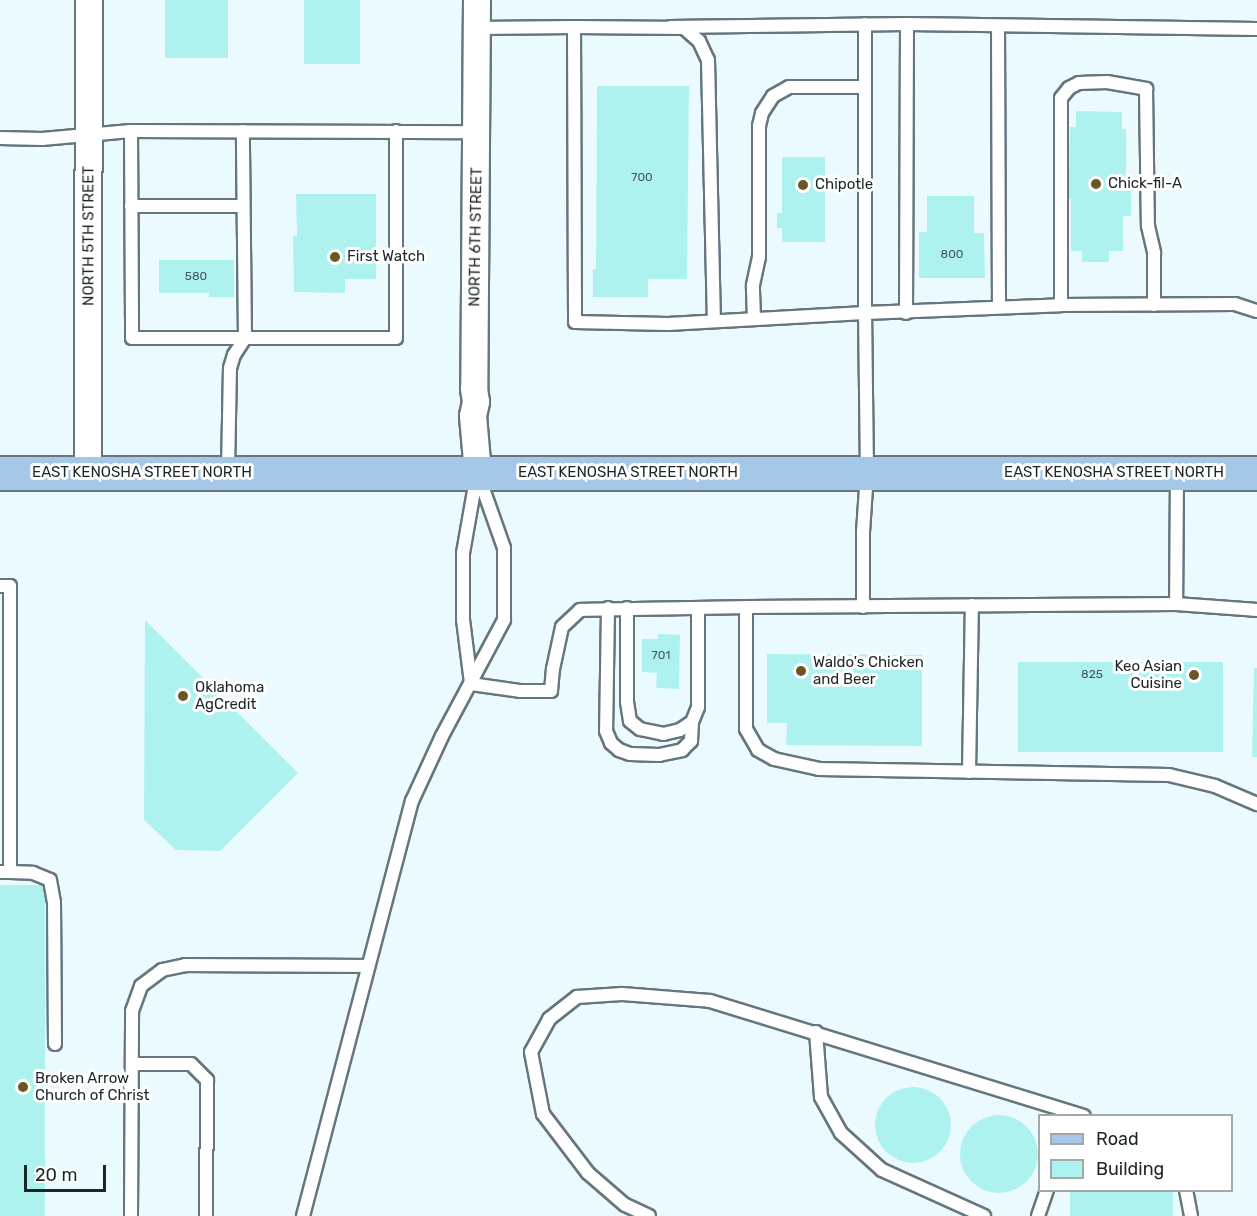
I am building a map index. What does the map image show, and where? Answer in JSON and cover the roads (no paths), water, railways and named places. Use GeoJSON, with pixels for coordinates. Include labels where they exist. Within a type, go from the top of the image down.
{"type":"FeatureCollection","features":[{"type":"Feature","properties":{"kind":"main road","name":"EAST KENOSHA STREET NORTH"},"geometry":{"type":"LineString","coordinates":[[0,473],[1257,473]]}},
{"type":"Feature","properties":{"kind":"street","name":"NORTH 5TH STREET"},"geometry":{"type":"LineString","coordinates":[[88,472],[90,0]]}},
{"type":"Feature","properties":{"kind":"street","name":"NORTH 6TH STREET"},"geometry":{"type":"LineString","coordinates":[[477,0],[478,132],[474,390],[476,402],[473,416],[478,473]]}},
{"type":"Feature","properties":{"kind":"lane"},"geometry":{"type":"LineString","coordinates":[[863,607],[863,532],[867,473],[865,24]]}},
{"type":"Feature","properties":{"kind":"lane"},"geometry":{"type":"LineString","coordinates":[[477,28],[907,24],[1257,29]]}},
{"type":"Feature","properties":{"kind":"lane"},"geometry":{"type":"LineString","coordinates":[[906,313],[907,24]]}},
{"type":"Feature","properties":{"kind":"lane"},"geometry":{"type":"LineString","coordinates":[[998,26],[999,305]]}},
{"type":"Feature","properties":{"kind":"lane"},"geometry":{"type":"LineString","coordinates":[[574,27],[575,322],[668,324],[865,313],[906,313],[999,305],[1235,304],[1257,311]]}},
{"type":"Feature","properties":{"kind":"lane"},"geometry":{"type":"LineString","coordinates":[[670,27],[684,28],[699,41],[708,60],[714,320]]}},
{"type":"Feature","properties":{"kind":"lane"},"geometry":{"type":"LineString","coordinates":[[1061,305],[1061,98],[1069,88],[1079,83],[1107,82],[1146,89],[1148,226],[1154,253],[1154,305]]}},
{"type":"Feature","properties":{"kind":"lane"},"geometry":{"type":"LineString","coordinates":[[754,319],[753,285],[759,257],[759,126],[762,113],[773,96],[789,87],[865,87]]}},
{"type":"Feature","properties":{"kind":"lane"},"geometry":{"type":"LineString","coordinates":[[130,131],[132,338],[396,338],[396,131]]}},
{"type":"Feature","properties":{"kind":"lane"},"geometry":{"type":"LineString","coordinates":[[0,138],[42,139],[130,131],[478,132]]}},
{"type":"Feature","properties":{"kind":"lane"},"geometry":{"type":"LineString","coordinates":[[228,473],[230,368],[234,355],[245,338],[243,131]]}},
{"type":"Feature","properties":{"kind":"lane"},"geometry":{"type":"LineString","coordinates":[[131,206],[243,206]]}},
{"type":"Feature","properties":{"kind":"lane"},"geometry":{"type":"LineString","coordinates":[[471,684],[463,620],[463,553],[478,473]]}},
{"type":"Feature","properties":{"kind":"lane"},"geometry":{"type":"LineString","coordinates":[[303,1216],[412,801],[442,736],[504,620],[504,548],[478,473]]}},
{"type":"Feature","properties":{"kind":"lane"},"geometry":{"type":"LineString","coordinates":[[1176,604],[1177,473]]}},
{"type":"Feature","properties":{"kind":"lane"},"geometry":{"type":"LineString","coordinates":[[0,586],[10,586],[5,872],[33,873],[50,880],[54,902],[55,1044]]}},
{"type":"Feature","properties":{"kind":"lane"},"geometry":{"type":"LineString","coordinates":[[471,684],[520,691],[552,691],[553,669],[562,627],[580,610],[1176,604],[1257,610]]}},
{"type":"Feature","properties":{"kind":"lane"},"geometry":{"type":"LineString","coordinates":[[969,772],[972,605]]}},
{"type":"Feature","properties":{"kind":"lane"},"geometry":{"type":"LineString","coordinates":[[747,607],[746,729],[758,750],[774,759],[819,769],[1169,776],[1215,786],[1257,804]]}},
{"type":"Feature","properties":{"kind":"lane"},"geometry":{"type":"LineString","coordinates":[[608,608],[606,731],[611,743],[630,754],[673,753],[691,741],[692,722],[698,707],[698,608]]}},
{"type":"Feature","properties":{"kind":"lane"},"geometry":{"type":"LineString","coordinates":[[627,609],[627,702],[630,721],[640,729],[663,734],[680,730],[692,722]]}},
{"type":"Feature","properties":{"kind":"lane"},"geometry":{"type":"LineString","coordinates":[[131,1216],[132,1011],[141,986],[162,970],[185,966],[367,966]]}},
{"type":"Feature","properties":{"kind":"lane"},"geometry":{"type":"LineString","coordinates":[[649,1216],[625,1205],[588,1173],[543,1114],[531,1052],[549,1019],[577,997],[622,994],[710,1001],[1077,1114]]}},
{"type":"Feature","properties":{"kind":"lane"},"geometry":{"type":"LineString","coordinates":[[816,1032],[821,1097],[841,1133],[882,1170],[984,1216]]}},
{"type":"Feature","properties":{"kind":"lane"},"geometry":{"type":"LineString","coordinates":[[132,1064],[191,1064],[207,1080],[206,1216]]}},
{"type":"Feature","properties":{"kind":"lane"},"geometry":{"type":"LineString","coordinates":[[1038,1216],[1047,1192]]}},
{"type":"Feature","properties":{"kind":"lane"},"geometry":{"type":"LineString","coordinates":[[1186,1192],[1191,1216]]}},
{"type":"Feature","properties":{"kind":"place","name":"Chick-fil-A"},"geometry":{"type":"Point","coordinates":[1096,184]}},
{"type":"Feature","properties":{"kind":"place","name":"Chipotle"},"geometry":{"type":"Point","coordinates":[803,185]}},
{"type":"Feature","properties":{"kind":"place","name":"First Watch"},"geometry":{"type":"Point","coordinates":[335,257]}},
{"type":"Feature","properties":{"kind":"place","name":"Waldo's Chicken and Beer"},"geometry":{"type":"Point","coordinates":[801,671]}},
{"type":"Feature","properties":{"kind":"place","name":"Keo Asian Cuisine"},"geometry":{"type":"Point","coordinates":[1194,675]}},
{"type":"Feature","properties":{"kind":"place","name":"Oklahoma AgCredit"},"geometry":{"type":"Point","coordinates":[183,696]}},
{"type":"Feature","properties":{"kind":"place","name":"Broken Arrow Church of Christ"},"geometry":{"type":"Point","coordinates":[23,1087]}}]}
